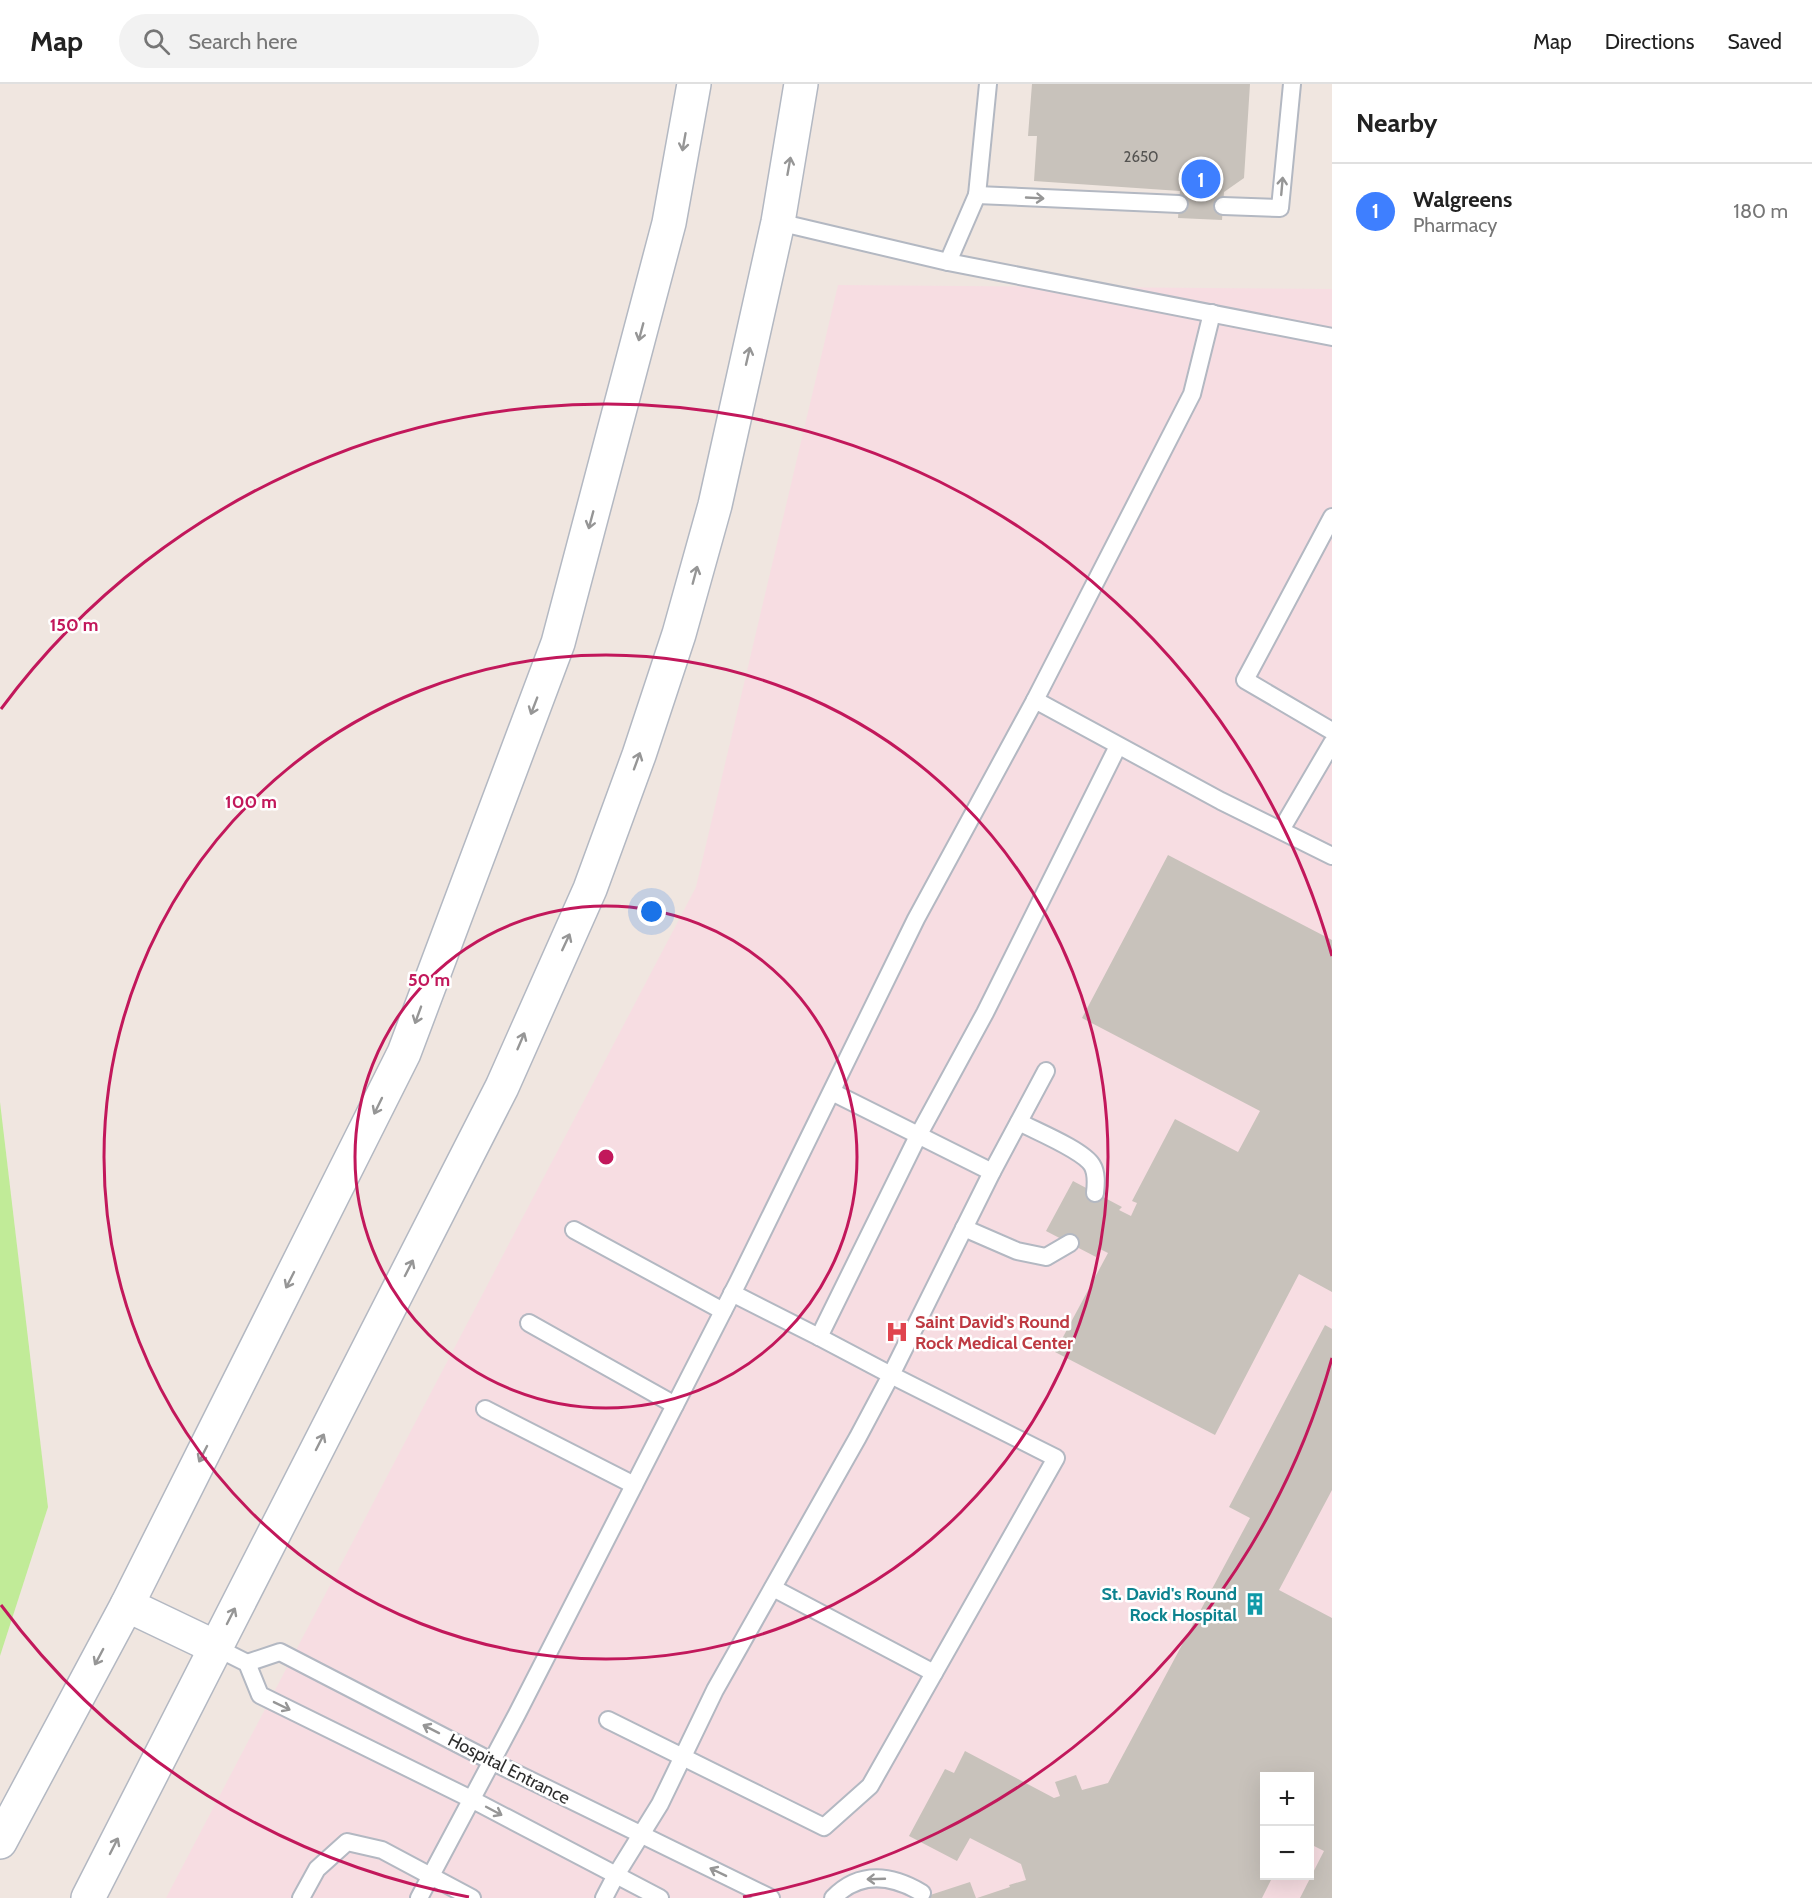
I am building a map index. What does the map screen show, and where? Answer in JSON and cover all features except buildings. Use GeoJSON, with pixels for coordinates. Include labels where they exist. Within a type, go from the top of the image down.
{"type":"FeatureCollection","features":[{"type":"Feature","properties":{"kind":"main road"},"geometry":{"type":"LineString","coordinates":[[0,1842],[127,1605],[404,1053],[561,632],[669,223],[694,84]]}},
{"type":"Feature","properties":{"kind":"main road"},"geometry":{"type":"LineString","coordinates":[[88,1898],[501,1087],[590,889],[639,755],[679,634],[715,505],[778,222],[801,84]]}},
{"type":"Feature","properties":{"kind":"main road"},"geometry":{"type":"LineString","coordinates":[[127,1605],[215,1647]]}},
{"type":"Feature","properties":{"kind":"lane"},"geometry":{"type":"LineString","coordinates":[[948,262],[977,195],[988,84]]}},
{"type":"Feature","properties":{"kind":"lane"},"geometry":{"type":"LineString","coordinates":[[1223,206],[1280,208],[1292,84]]}},
{"type":"Feature","properties":{"kind":"lane"},"geometry":{"type":"LineString","coordinates":[[977,195],[1179,204]]}},
{"type":"Feature","properties":{"kind":"lane"},"geometry":{"type":"LineString","coordinates":[[778,222],[948,262],[1332,337]]}},
{"type":"Feature","properties":{"kind":"lane"},"geometry":{"type":"LineString","coordinates":[[419,1898],[432,1877],[723,1311],[916,919],[1035,700],[1192,394],[1212,313]]}},
{"type":"Feature","properties":{"kind":"lane"},"geometry":{"type":"LineString","coordinates":[[1332,517],[1245,680],[1332,731]]}},
{"type":"Feature","properties":{"kind":"lane"},"geometry":{"type":"LineString","coordinates":[[1035,700],[1118,746],[1332,856]]}},
{"type":"Feature","properties":{"kind":"lane"},"geometry":{"type":"LineString","coordinates":[[1281,830],[1332,743]]}},
{"type":"Feature","properties":{"kind":"lane"},"geometry":{"type":"LineString","coordinates":[[819,1336],[918,1136],[985,1013],[1118,746]]}},
{"type":"Feature","properties":{"kind":"lane"},"geometry":{"type":"LineString","coordinates":[[604,1898],[660,1804],[715,1690],[891,1375],[992,1172],[1046,1071]]}},
{"type":"Feature","properties":{"kind":"lane"},"geometry":{"type":"LineString","coordinates":[[832,1092],[992,1172]]}},
{"type":"Feature","properties":{"kind":"lane"},"geometry":{"type":"LineString","coordinates":[[1019,1122],[1075,1150],[1092,1165],[1096,1180],[1095,1193]]}},
{"type":"Feature","properties":{"kind":"lane"},"geometry":{"type":"LineString","coordinates":[[964,1228],[1017,1251],[1046,1257],[1070,1243]]}},
{"type":"Feature","properties":{"kind":"lane"},"geometry":{"type":"LineString","coordinates":[[574,1230],[723,1311]]}},
{"type":"Feature","properties":{"kind":"lane"},"geometry":{"type":"LineString","coordinates":[[608,1720],[824,1827],[870,1786],[1056,1458],[732,1293]]}},
{"type":"Feature","properties":{"kind":"lane"},"geometry":{"type":"LineString","coordinates":[[529,1323],[675,1405]]}},
{"type":"Feature","properties":{"kind":"lane"},"geometry":{"type":"LineString","coordinates":[[485,1409],[634,1485]]}},
{"type":"Feature","properties":{"kind":"lane"},"geometry":{"type":"LineString","coordinates":[[773,1588],[934,1673]]}},
{"type":"Feature","properties":{"kind":"lane"},"geometry":{"type":"LineString","coordinates":[[215,1647],[247,1663],[260,1695],[471,1799],[660,1898]]}},
{"type":"Feature","properties":{"kind":"lane","name":"Hospital Entrance"},"geometry":{"type":"LineString","coordinates":[[247,1663],[280,1652],[491,1761],[771,1898]]}},
{"type":"Feature","properties":{"kind":"lane"},"geometry":{"type":"LineString","coordinates":[[301,1898],[317,1869],[347,1842],[382,1850],[472,1898]]}},
{"type":"Feature","properties":{"kind":"lane"},"geometry":{"type":"LineString","coordinates":[[833,1898],[854,1883],[875,1877],[902,1881],[922,1893]]}},
{"type":"Feature","properties":{"kind":"shaded area","name":"Saint David's Round Rock Medical Center"},"geometry":{"type":"Polygon","coordinates":[[[838,285],[1332,289],[1332,1898],[166,1898],[696,887],[838,285]]]}},
{"type":"Feature","properties":{"kind":"green space"},"geometry":{"type":"Polygon","coordinates":[[[0,1102],[48,1507],[0,1656],[0,1102]]]}},
{"type":"Feature","properties":{"kind":"place","name":"Walgreens"},"geometry":{"type":"Point","coordinates":[1201,179]}},
{"type":"Feature","properties":{"kind":"place","name":"Saint David's Round Rock Medical Center"},"geometry":{"type":"Point","coordinates":[897,1332]}},
{"type":"Feature","properties":{"kind":"place","name":"St. David's Round Rock Hospital"},"geometry":{"type":"Point","coordinates":[1255,1604]}}]}
